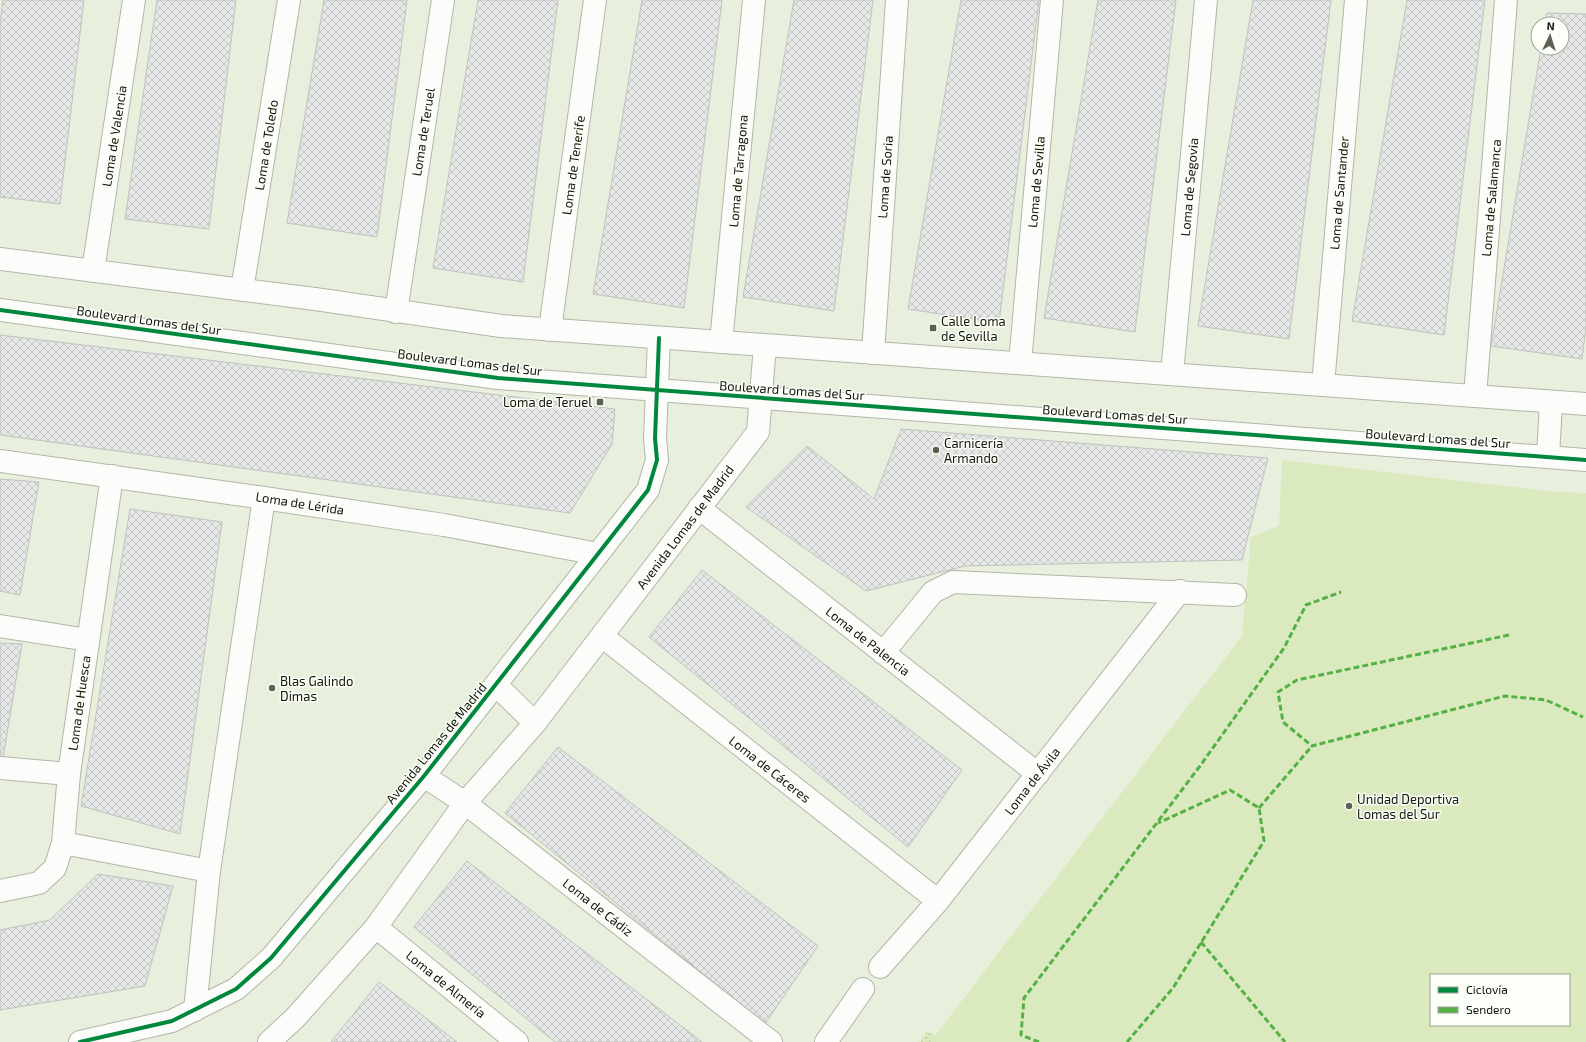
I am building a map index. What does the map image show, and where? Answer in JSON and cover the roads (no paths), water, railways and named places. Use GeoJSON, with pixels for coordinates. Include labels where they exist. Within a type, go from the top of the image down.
{"type":"FeatureCollection","features":[{"type":"Feature","properties":{"kind":"street","name":"Loma de Valencia"},"geometry":{"type":"LineString","coordinates":[[93,271],[134,0]]}},
{"type":"Feature","properties":{"kind":"street","name":"Loma de Toledo"},"geometry":{"type":"LineString","coordinates":[[242,290],[289,0]]}},
{"type":"Feature","properties":{"kind":"street","name":"Loma de Teruel"},"geometry":{"type":"LineString","coordinates":[[396,312],[443,0]]}},
{"type":"Feature","properties":{"kind":"street","name":"Loma de Tenerife"},"geometry":{"type":"LineString","coordinates":[[550,330],[595,0]]}},
{"type":"Feature","properties":{"kind":"street","name":"Loma de Tarragona"},"geometry":{"type":"LineString","coordinates":[[721,342],[754,0]]}},
{"type":"Feature","properties":{"kind":"street","name":"Loma de Soria"},"geometry":{"type":"LineString","coordinates":[[873,353],[897,0]]}},
{"type":"Feature","properties":{"kind":"street","name":"Loma de Sevilla"},"geometry":{"type":"LineString","coordinates":[[1020,363],[1052,0]]}},
{"type":"Feature","properties":{"kind":"street","name":"Loma de Segovia"},"geometry":{"type":"LineString","coordinates":[[1172,374],[1206,0]]}},
{"type":"Feature","properties":{"kind":"street","name":"Loma de Santander"},"geometry":{"type":"LineString","coordinates":[[1323,385],[1356,0]]}},
{"type":"Feature","properties":{"kind":"street","name":"Loma de Salamanca"},"geometry":{"type":"LineString","coordinates":[[1475,396],[1506,0]]}},
{"type":"Feature","properties":{"kind":"street"},"geometry":{"type":"LineString","coordinates":[[0,259],[242,290],[501,326],[1586,404]]}},
{"type":"Feature","properties":{"kind":"street","name":"Boulevard Lomas del Sur"},"geometry":{"type":"LineString","coordinates":[[0,310],[498,378],[1586,460]]}},
{"type":"Feature","properties":{"kind":"street","name":"Avenida Lomas de Madrid"},"geometry":{"type":"LineString","coordinates":[[80,1042],[172,1021],[236,989],[270,958],[424,776],[648,490],[657,460],[655,438],[659,338]]}},
{"type":"Feature","properties":{"kind":"street","name":"Avenida Lomas de Madrid"},"geometry":{"type":"LineString","coordinates":[[269,1042],[295,1018],[376,927],[465,803],[535,724],[758,432],[765,345]]}},
{"type":"Feature","properties":{"kind":"street"},"geometry":{"type":"LineString","coordinates":[[1548,457],[1551,402]]}},
{"type":"Feature","properties":{"kind":"street","name":"Loma de Lérida"},"geometry":{"type":"LineString","coordinates":[[0,461],[444,525],[598,554]]}},
{"type":"Feature","properties":{"kind":"street","name":"Loma de Huesca"},"geometry":{"type":"LineString","coordinates":[[0,891],[39,883],[55,868],[63,843],[69,774],[112,476]]}},
{"type":"Feature","properties":{"kind":"street"},"geometry":{"type":"LineString","coordinates":[[195,1010],[209,871],[264,498]]}},
{"type":"Feature","properties":{"kind":"street","name":"Loma de Palencia"},"geometry":{"type":"LineString","coordinates":[[700,508],[1038,774]]}},
{"type":"Feature","properties":{"kind":"street"},"geometry":{"type":"LineString","coordinates":[[883,653],[933,592],[953,582],[1180,591],[1235,595]]}},
{"type":"Feature","properties":{"kind":"street","name":"Loma de Ávila"},"geometry":{"type":"LineString","coordinates":[[880,967],[938,901],[1180,591]]}},
{"type":"Feature","properties":{"kind":"street"},"geometry":{"type":"LineString","coordinates":[[0,626],[88,640]]}},
{"type":"Feature","properties":{"kind":"street","name":"Loma de Cáceres"},"geometry":{"type":"LineString","coordinates":[[602,636],[938,901]]}},
{"type":"Feature","properties":{"kind":"street"},"geometry":{"type":"LineString","coordinates":[[496,684],[535,724]]}},
{"type":"Feature","properties":{"kind":"street"},"geometry":{"type":"LineString","coordinates":[[0,768],[69,774]]}},
{"type":"Feature","properties":{"kind":"street","name":"Loma de Cádiz"},"geometry":{"type":"LineString","coordinates":[[424,776],[465,803],[771,1042]]}},
{"type":"Feature","properties":{"kind":"street"},"geometry":{"type":"LineString","coordinates":[[63,843],[209,871]]}},
{"type":"Feature","properties":{"kind":"street","name":"Loma de Almería"},"geometry":{"type":"LineString","coordinates":[[376,927],[517,1042]]}},
{"type":"Feature","properties":{"kind":"street"},"geometry":{"type":"LineString","coordinates":[[826,1042],[863,989]]}},
{"type":"Feature","properties":{"kind":"place","name":"Calle Loma de Sevilla"},"geometry":{"type":"Point","coordinates":[933,328]}},
{"type":"Feature","properties":{"kind":"place","name":"Loma de Teruel"},"geometry":{"type":"Point","coordinates":[600,402]}},
{"type":"Feature","properties":{"kind":"place","name":"Carnicería Armando"},"geometry":{"type":"Point","coordinates":[936,450]}},
{"type":"Feature","properties":{"kind":"place","name":"Blas Galindo Dimas"},"geometry":{"type":"Point","coordinates":[272,688]}},
{"type":"Feature","properties":{"kind":"place","name":"Unidad Deportiva Lomas del Sur"},"geometry":{"type":"Point","coordinates":[1349,806]}}]}
